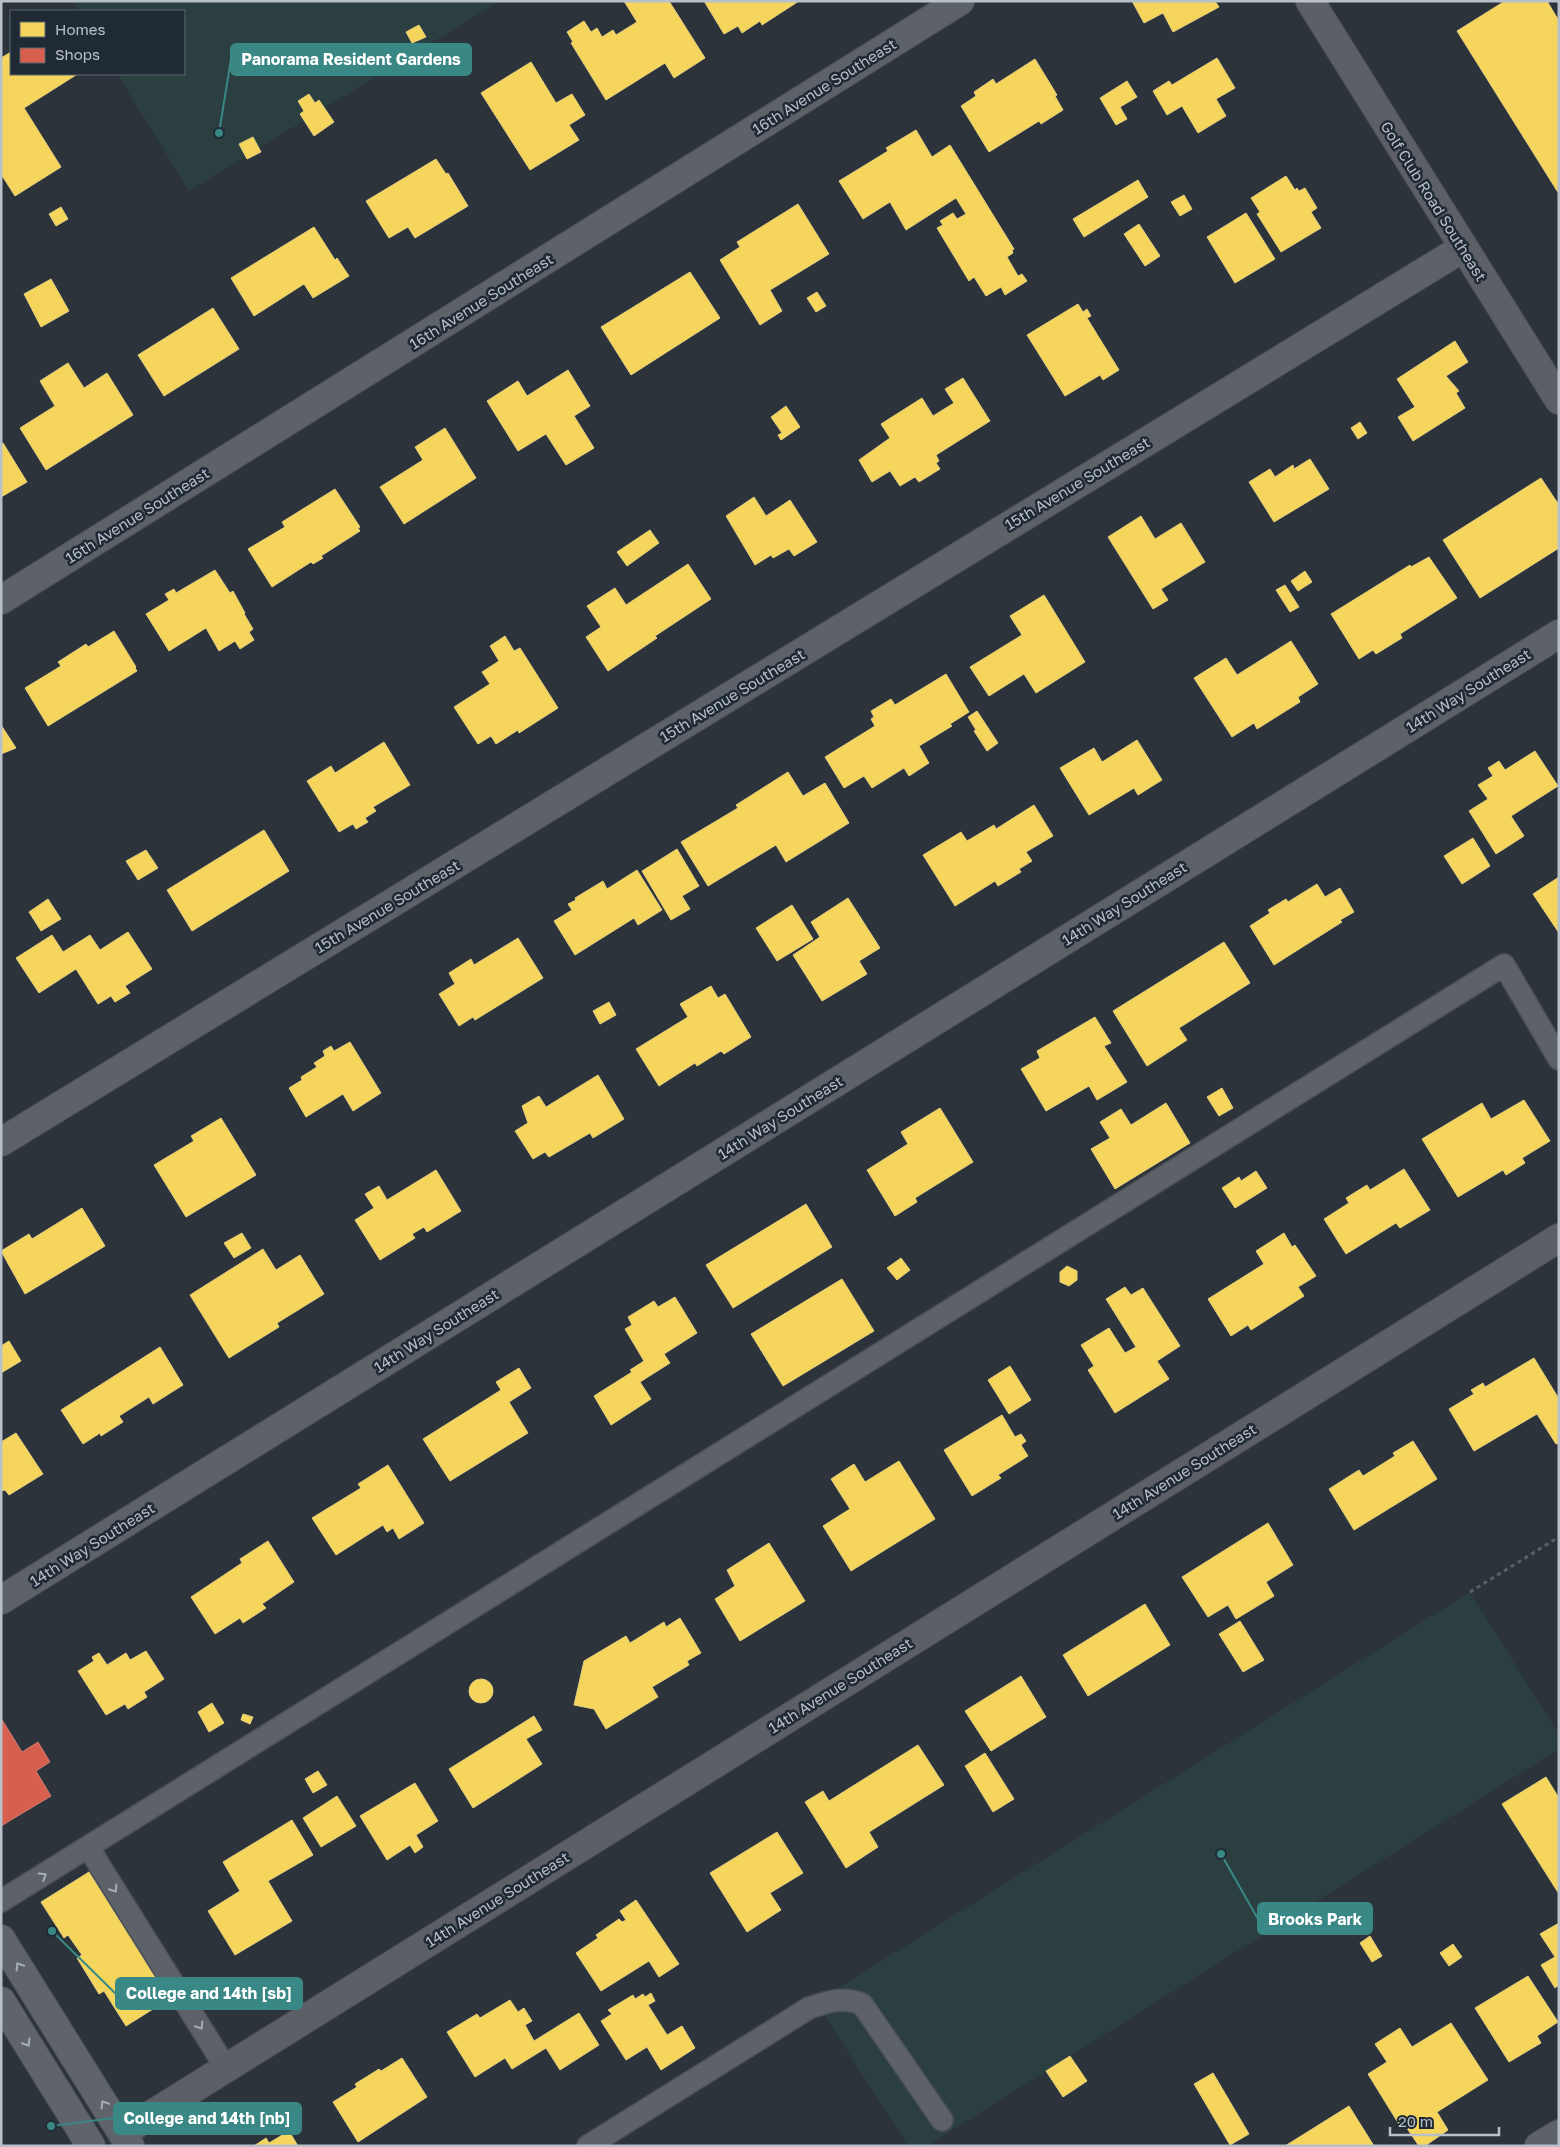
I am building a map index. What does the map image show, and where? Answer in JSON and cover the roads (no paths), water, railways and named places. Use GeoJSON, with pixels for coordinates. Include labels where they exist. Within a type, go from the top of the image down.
{"type":"FeatureCollection","features":[{"type":"Feature","properties":{"kind":"main road"},"geometry":{"type":"LineString","coordinates":[[1,1939],[126,2139]]}},
{"type":"Feature","properties":{"kind":"main road"},"geometry":{"type":"LineString","coordinates":[[1,2001],[91,2146]]}},
{"type":"Feature","properties":{"kind":"street","name":"16th Avenue Southeast"},"geometry":{"type":"LineString","coordinates":[[1,600],[960,1]]}},
{"type":"Feature","properties":{"kind":"street","name":"Golf Club Road Southeast"},"geometry":{"type":"LineString","coordinates":[[1310,1],[1559,400]]}},
{"type":"Feature","properties":{"kind":"street","name":"15th Avenue Southeast"},"geometry":{"type":"LineString","coordinates":[[1,1142],[1463,248]]}},
{"type":"Feature","properties":{"kind":"street","name":"14th Way Southeast"},"geometry":{"type":"LineString","coordinates":[[1,1600],[1559,634]]}},
{"type":"Feature","properties":{"kind":"street","name":"14th Avenue Southeast"},"geometry":{"type":"LineString","coordinates":[[126,2139],[226,2068],[1559,1238]]}},
{"type":"Feature","properties":{"kind":"street"},"geometry":{"type":"LineString","coordinates":[[1539,2146],[1559,2134]]}},
{"type":"Feature","properties":{"kind":"lane"},"geometry":{"type":"LineString","coordinates":[[1,1901],[1504,966],[1559,1059]]}},
{"type":"Feature","properties":{"kind":"lane"},"geometry":{"type":"LineString","coordinates":[[88,1847],[226,2068]]}},
{"type":"Feature","properties":{"kind":"lane"},"geometry":{"type":"LineString","coordinates":[[588,2146],[809,2008],[831,2000],[853,2000],[862,2004],[942,2120]]}},
{"type":"Feature","properties":{"kind":"place","name":"Panorama Resident Gardens"},"geometry":{"type":"Point","coordinates":[219,133]}},
{"type":"Feature","properties":{"kind":"place","name":"Brooks Park"},"geometry":{"type":"Point","coordinates":[1221,1854]}},
{"type":"Feature","properties":{"kind":"place","name":"College and 14th [sb]"},"geometry":{"type":"Point","coordinates":[52,1931]}},
{"type":"Feature","properties":{"kind":"place","name":"College and 14th [nb]"},"geometry":{"type":"Point","coordinates":[51,2126]}}]}
